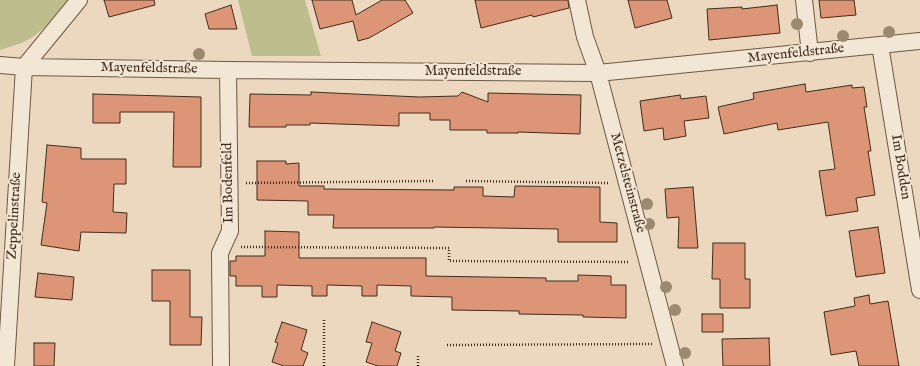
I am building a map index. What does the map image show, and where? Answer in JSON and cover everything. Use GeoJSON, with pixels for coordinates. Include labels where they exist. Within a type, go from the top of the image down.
{"type":"FeatureCollection","features":[{"type":"Feature","properties":{"kind":"street"},"geometry":{"type":"LineString","coordinates":[[24,67],[80,0]]}},
{"type":"Feature","properties":{"kind":"street","name":"Metzelsteinstraße"},"geometry":{"type":"LineString","coordinates":[[577,0],[585,37],[598,73],[649,262],[675,366]]}},
{"type":"Feature","properties":{"kind":"street"},"geometry":{"type":"LineString","coordinates":[[804,0],[810,53]]}},
{"type":"Feature","properties":{"kind":"street","name":"Mayenfeldstraße"},"geometry":{"type":"LineString","coordinates":[[0,65],[24,67],[228,70],[598,73],[920,41]]}},
{"type":"Feature","properties":{"kind":"street","name":"Im Bodden"},"geometry":{"type":"LineString","coordinates":[[880,45],[920,290]]}},
{"type":"Feature","properties":{"kind":"street","name":"Zeppelinstraße"},"geometry":{"type":"LineString","coordinates":[[6,366],[24,67]]}},
{"type":"Feature","properties":{"kind":"street","name":"Im Bodenfeld"},"geometry":{"type":"LineString","coordinates":[[222,366],[220,253],[230,231],[228,70]]}},
{"type":"Feature","properties":{"kind":"path"},"geometry":{"type":"LineString","coordinates":[[230,183],[434,181]]}},
{"type":"Feature","properties":{"kind":"path"},"geometry":{"type":"LineString","coordinates":[[466,181],[627,183]]}},
{"type":"Feature","properties":{"kind":"path"},"geometry":{"type":"LineString","coordinates":[[223,247],[449,248],[449,260],[649,262]]}},
{"type":"Feature","properties":{"kind":"path"},"geometry":{"type":"LineString","coordinates":[[324,319],[324,366]]}},
{"type":"Feature","properties":{"kind":"path"},"geometry":{"type":"LineString","coordinates":[[447,345],[670,344]]}},
{"type":"Feature","properties":{"kind":"path"},"geometry":{"type":"LineString","coordinates":[[418,355],[418,366]]}},
{"type":"Feature","properties":{"kind":"green space"},"geometry":{"type":"Polygon","coordinates":[[[0,0],[68,0],[44,28],[33,37],[22,43],[0,50],[0,0]]]}},
{"type":"Feature","properties":{"kind":"green space"},"geometry":{"type":"Polygon","coordinates":[[[238,0],[305,0],[321,56],[252,56],[238,0]]]}},
{"type":"Feature","properties":{"kind":"building"},"geometry":{"type":"Polygon","coordinates":[[[104,0],[154,0],[155,5],[109,17],[104,0]]]}},
{"type":"Feature","properties":{"kind":"building"},"geometry":{"type":"Polygon","coordinates":[[[312,0],[352,0],[356,15],[382,0],[405,0],[413,13],[369,38],[358,41],[353,21],[320,29],[312,0]]]}},
{"type":"Feature","properties":{"kind":"building"},"geometry":{"type":"Polygon","coordinates":[[[475,0],[568,0],[569,8],[533,17],[532,15],[481,28],[475,0]]]}},
{"type":"Feature","properties":{"kind":"building"},"geometry":{"type":"Polygon","coordinates":[[[628,0],[667,0],[672,18],[635,28],[628,0]]]}},
{"type":"Feature","properties":{"kind":"building"},"geometry":{"type":"Polygon","coordinates":[[[819,0],[854,0],[856,15],[821,18],[819,0]]]}},
{"type":"Feature","properties":{"kind":"building"},"geometry":{"type":"Polygon","coordinates":[[[231,5],[237,29],[209,29],[205,14],[231,5]]]}},
{"type":"Feature","properties":{"kind":"building"},"geometry":{"type":"Polygon","coordinates":[[[777,5],[780,33],[709,40],[707,9],[742,7],[742,9],[777,5]]]}},
{"type":"Feature","properties":{"kind":"building"},"geometry":{"type":"Polygon","coordinates":[[[805,84],[806,92],[852,85],[852,88],[864,87],[867,107],[864,107],[871,151],[868,151],[875,195],[856,198],[858,211],[826,216],[819,171],[835,169],[828,122],[778,130],[777,123],[724,134],[718,107],[754,99],[753,93],[805,84]]]}},
{"type":"Feature","properties":{"kind":"building"},"geometry":{"type":"Polygon","coordinates":[[[311,92],[419,97],[458,96],[462,92],[488,102],[488,93],[581,95],[580,134],[518,132],[487,133],[487,130],[450,130],[450,120],[430,120],[430,113],[399,113],[399,126],[310,123],[310,125],[286,125],[286,127],[249,127],[250,94],[311,95],[311,92]]]}},
{"type":"Feature","properties":{"kind":"building"},"geometry":{"type":"Polygon","coordinates":[[[93,94],[201,97],[201,167],[173,167],[174,112],[120,112],[120,123],[93,123],[93,94]]]}},
{"type":"Feature","properties":{"kind":"building"},"geometry":{"type":"Polygon","coordinates":[[[680,95],[681,99],[706,96],[709,118],[684,121],[686,136],[664,140],[663,128],[644,131],[640,101],[680,95]]]}},
{"type":"Feature","properties":{"kind":"building"},"geometry":{"type":"Polygon","coordinates":[[[47,145],[81,148],[81,159],[126,159],[126,184],[114,184],[113,212],[127,213],[126,233],[81,232],[79,251],[41,245],[47,203],[42,202],[47,145]]]}},
{"type":"Feature","properties":{"kind":"building"},"geometry":{"type":"Polygon","coordinates":[[[257,161],[286,161],[286,164],[299,163],[299,186],[324,186],[324,189],[454,190],[454,187],[483,187],[483,196],[514,197],[515,186],[600,187],[600,222],[617,223],[617,242],[558,242],[558,229],[434,227],[333,228],[334,215],[308,215],[308,201],[257,200],[257,161]]]}},
{"type":"Feature","properties":{"kind":"building"},"geometry":{"type":"Polygon","coordinates":[[[693,187],[698,248],[678,248],[679,217],[667,218],[665,189],[693,187]]]}},
{"type":"Feature","properties":{"kind":"building"},"geometry":{"type":"Polygon","coordinates":[[[878,227],[885,273],[856,277],[849,231],[878,227]]]}},
{"type":"Feature","properties":{"kind":"building"},"geometry":{"type":"Polygon","coordinates":[[[265,231],[299,232],[299,258],[426,258],[426,276],[546,278],[546,281],[578,281],[578,275],[611,276],[611,285],[626,285],[626,318],[583,317],[583,315],[519,314],[519,311],[452,310],[452,297],[411,296],[411,286],[377,285],[377,296],[362,296],[362,286],[327,285],[327,296],[312,296],[312,286],[277,285],[277,297],[262,297],[262,286],[236,286],[236,276],[230,276],[230,261],[236,261],[236,256],[265,256],[265,231]]]}},
{"type":"Feature","properties":{"kind":"building"},"geometry":{"type":"Polygon","coordinates":[[[713,243],[745,243],[745,279],[750,279],[750,308],[720,308],[720,279],[712,279],[713,243]]]}},
{"type":"Feature","properties":{"kind":"building"},"geometry":{"type":"Polygon","coordinates":[[[152,270],[190,270],[190,317],[202,317],[201,345],[170,345],[170,301],[152,301],[152,270]]]}},
{"type":"Feature","properties":{"kind":"building"},"geometry":{"type":"Polygon","coordinates":[[[38,273],[74,277],[72,300],[35,297],[38,273]]]}},
{"type":"Feature","properties":{"kind":"building"},"geometry":{"type":"Polygon","coordinates":[[[869,295],[870,304],[888,301],[899,366],[859,366],[856,351],[831,355],[824,312],[855,306],[854,298],[869,295]]]}},
{"type":"Feature","properties":{"kind":"building"},"geometry":{"type":"Polygon","coordinates":[[[702,314],[723,314],[723,332],[702,332],[702,314]]]}},
{"type":"Feature","properties":{"kind":"building"},"geometry":{"type":"Polygon","coordinates":[[[282,322],[307,330],[301,350],[308,353],[303,366],[284,366],[272,362],[278,343],[275,342],[282,322]]]}},
{"type":"Feature","properties":{"kind":"building"},"geometry":{"type":"Polygon","coordinates":[[[372,322],[401,332],[395,351],[401,353],[397,366],[378,366],[366,362],[372,343],[366,342],[372,322]]]}},
{"type":"Feature","properties":{"kind":"building"},"geometry":{"type":"Polygon","coordinates":[[[769,338],[770,366],[723,366],[722,339],[769,338]]]}},
{"type":"Feature","properties":{"kind":"building"},"geometry":{"type":"Polygon","coordinates":[[[34,343],[55,343],[54,366],[34,366],[34,343]]]}}]}
